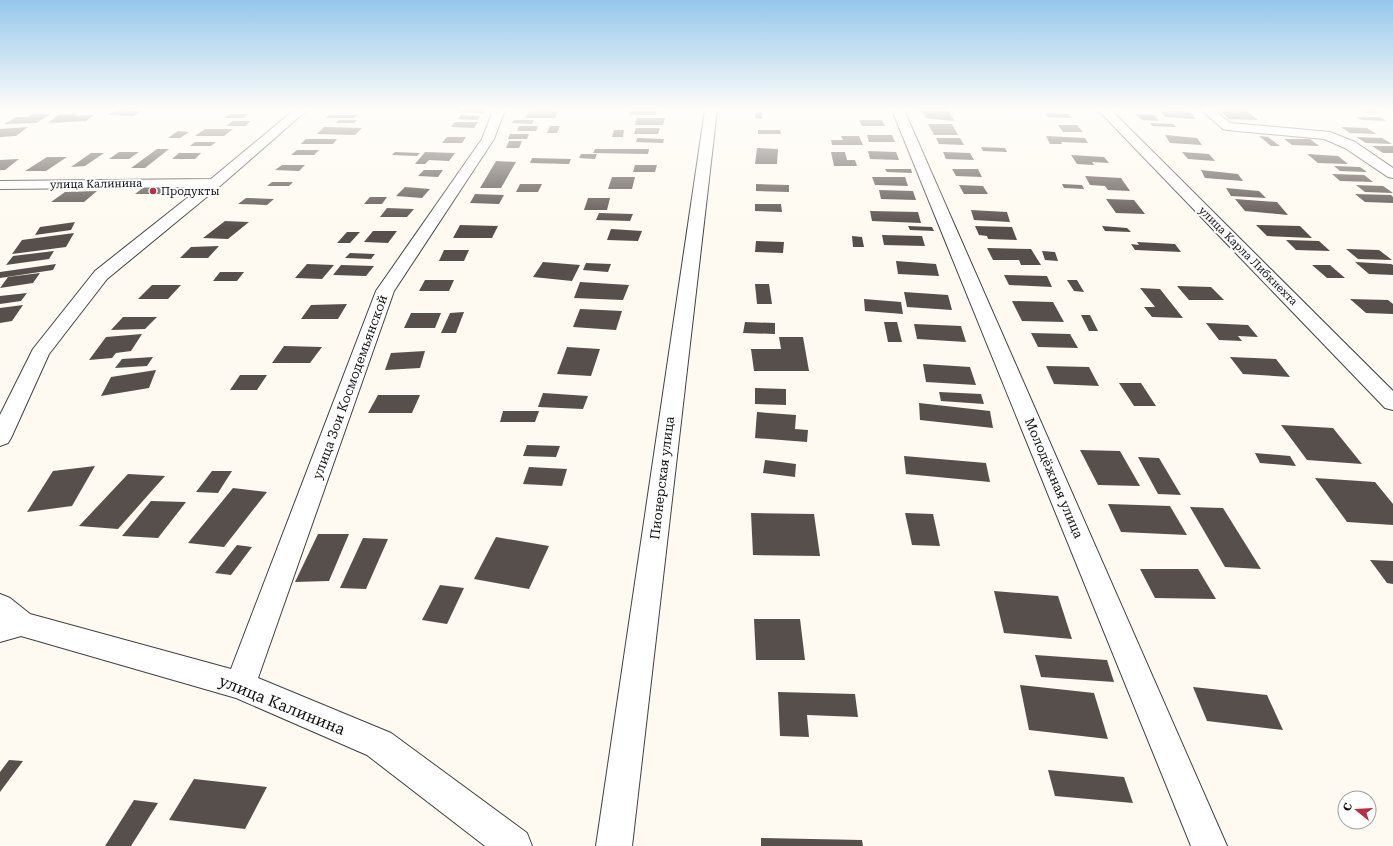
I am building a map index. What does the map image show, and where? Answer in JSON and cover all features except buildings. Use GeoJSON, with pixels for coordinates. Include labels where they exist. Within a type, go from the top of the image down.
{"type":"FeatureCollection","features":[{"type":"Feature","properties":{"kind":"street"},"geometry":{"type":"LineString","coordinates":[[0,438],[40,353],[101,275],[216,183],[255,149]]}},
{"type":"Feature","properties":{"kind":"street","name":"улица Зои Космодемьянской"},"geometry":{"type":"LineString","coordinates":[[240,685],[386,291],[481,149]]}},
{"type":"Feature","properties":{"kind":"street","name":"Пионерская улица"},"geometry":{"type":"LineString","coordinates":[[614,846],[706,149]]}},
{"type":"Feature","properties":{"kind":"street","name":"Молодёжная улица"},"geometry":{"type":"LineString","coordinates":[[915,149],[1209,846]]}},
{"type":"Feature","properties":{"kind":"street","name":"улица Карла Либкнехта"},"geometry":{"type":"LineString","coordinates":[[1143,149],[1393,403]]}},
{"type":"Feature","properties":{"kind":"street"},"geometry":{"type":"LineString","coordinates":[[1357,149],[1393,174]]}},
{"type":"Feature","properties":{"kind":"street","name":"улица Калинина"},"geometry":{"type":"LineString","coordinates":[[0,185],[216,183]]}},
{"type":"Feature","properties":{"kind":"street","name":"улица Калинина"},"geometry":{"type":"LineString","coordinates":[[7,620],[240,685],[379,744],[514,846]]}},
{"type":"Feature","properties":{"kind":"place","name":"Продукты"},"geometry":{"type":"Point","coordinates":[153,191]}}]}
